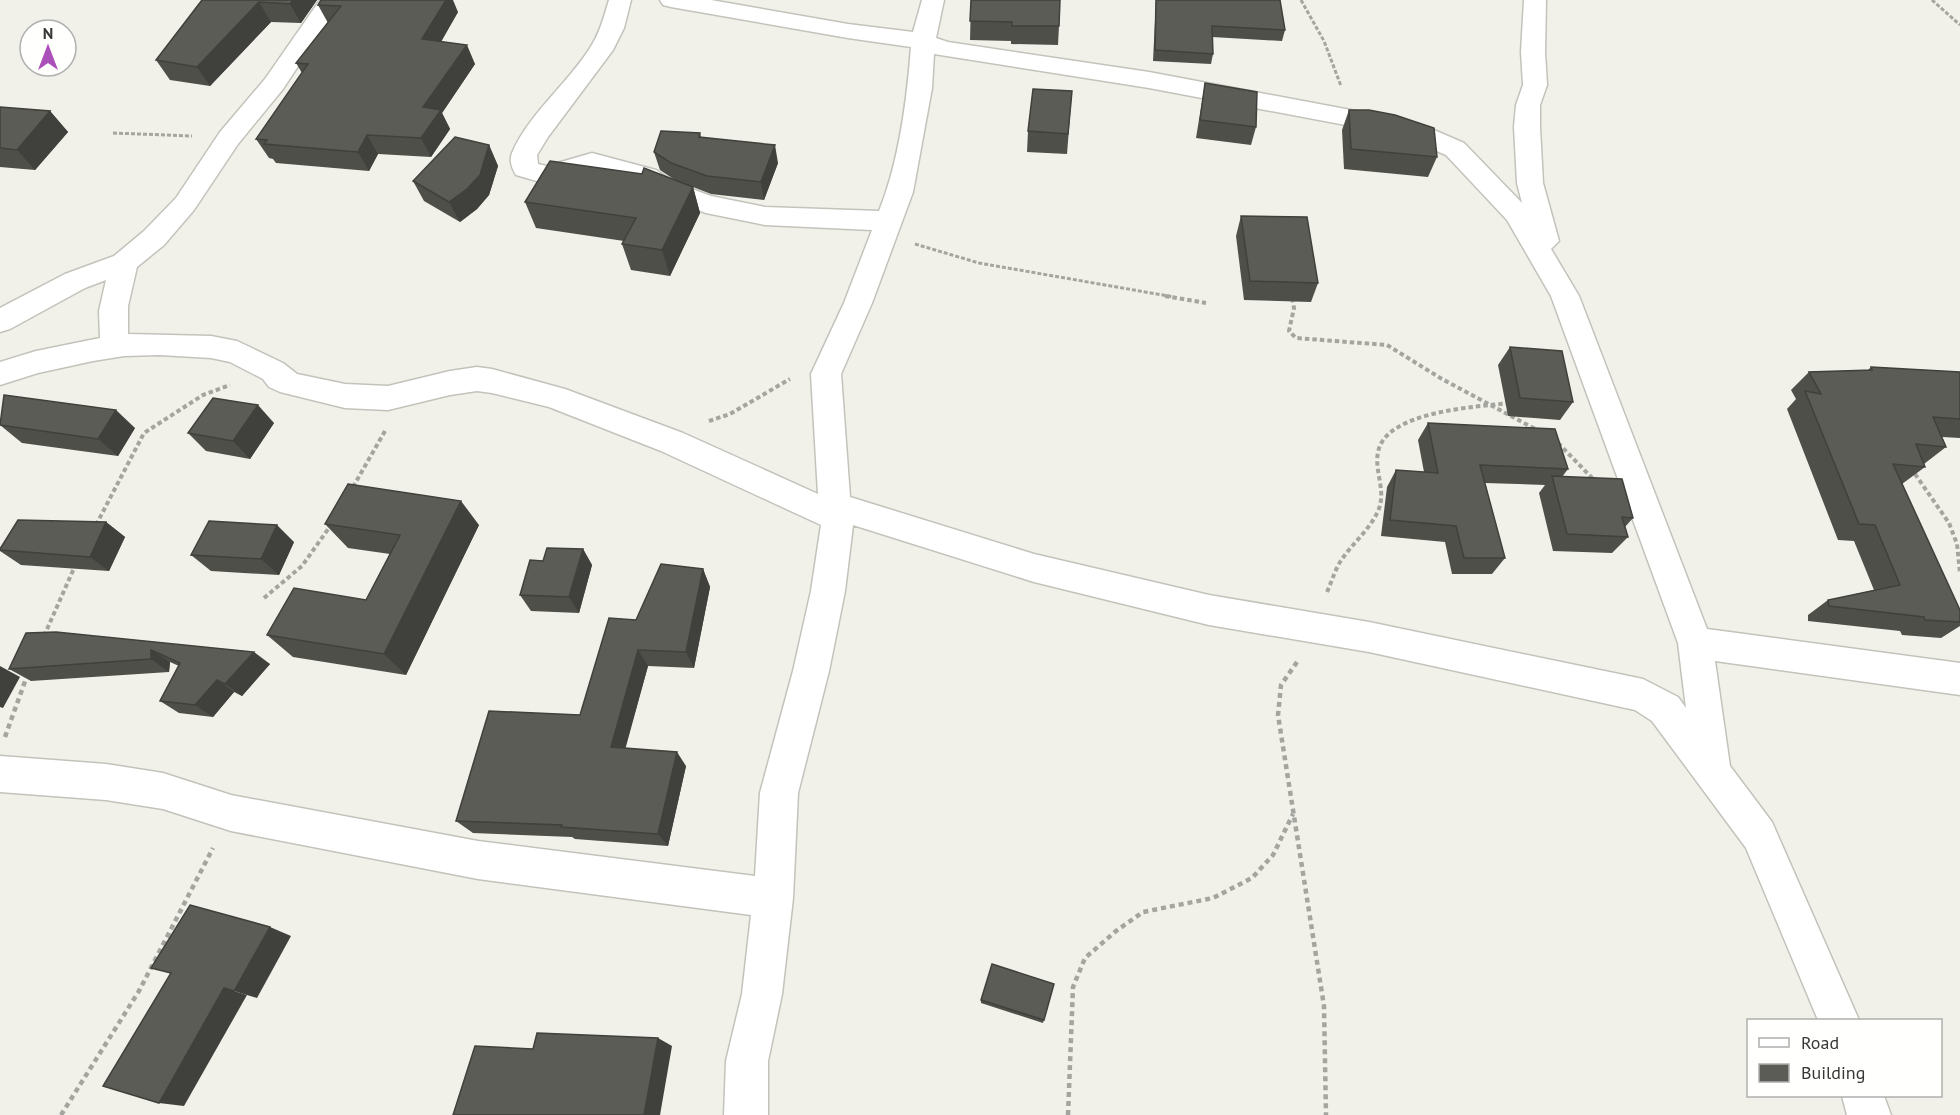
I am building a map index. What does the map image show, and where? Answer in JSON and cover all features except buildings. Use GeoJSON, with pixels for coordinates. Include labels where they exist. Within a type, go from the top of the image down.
{"type":"FeatureCollection","features":[{"type":"Feature","properties":{"kind":"street"},"geometry":{"type":"LineString","coordinates":[[0,321],[75,281],[124,263],[154,238],[185,204],[229,138],[274,84],[331,0]]}},
{"type":"Feature","properties":{"kind":"street"},"geometry":{"type":"LineString","coordinates":[[620,0],[612,28],[601,50],[538,132],[524,155],[525,169],[547,175],[592,162],[647,176],[666,189],[706,204],[765,216],[890,221]]}},
{"type":"Feature","properties":{"kind":"street"},"geometry":{"type":"LineString","coordinates":[[671,0],[848,31],[923,41],[943,49],[1149,80],[1350,118],[1418,133],[1455,149],[1517,213],[1565,296],[1695,643],[1712,770]]}},
{"type":"Feature","properties":{"kind":"street"},"geometry":{"type":"LineString","coordinates":[[746,1115],[747,1061],[762,994],[773,898],[779,793],[811,671],[828,591],[837,512],[826,374],[900,192],[920,88],[923,41],[933,0]]}},
{"type":"Feature","properties":{"kind":"street"},"geometry":{"type":"LineString","coordinates":[[1535,0],[1533,52],[1536,85],[1528,105],[1527,127],[1530,183],[1554,276]]}},
{"type":"Feature","properties":{"kind":"street"},"geometry":{"type":"LineString","coordinates":[[116,347],[112,318],[114,300],[122,280],[124,263]]}},
{"type":"Feature","properties":{"kind":"street"},"geometry":{"type":"LineString","coordinates":[[0,374],[36,362],[116,347],[160,345],[210,347],[237,352],[273,370],[280,379],[291,384],[345,396],[388,398],[477,379],[492,381],[554,397],[656,436],[837,512],[1034,568],[1209,610],[1392,642],[1643,694],[1665,709],[1759,835],[1839,1019]]}},
{"type":"Feature","properties":{"kind":"street"},"geometry":{"type":"LineString","coordinates":[[1695,643],[1960,679]]}},
{"type":"Feature","properties":{"kind":"street"},"geometry":{"type":"LineString","coordinates":[[2,758],[163,791],[231,813],[478,860],[773,898]]}},
{"type":"Feature","properties":{"kind":"street"},"geometry":{"type":"LineString","coordinates":[[1864,1097],[1869,1115]]}},
{"type":"Feature","properties":{"kind":"path"},"geometry":{"type":"LineString","coordinates":[[1301,0],[1333,61],[1350,118]]}},
{"type":"Feature","properties":{"kind":"path"},"geometry":{"type":"LineString","coordinates":[[1932,0],[1960,25]]}},
{"type":"Feature","properties":{"kind":"path"},"geometry":{"type":"LineString","coordinates":[[114,133],[229,138]]}},
{"type":"Feature","properties":{"kind":"path"},"geometry":{"type":"LineString","coordinates":[[890,221],[917,246],[969,260],[1206,303]]}},
{"type":"Feature","properties":{"kind":"path"},"geometry":{"type":"LineString","coordinates":[[1290,289],[1294,308],[1289,331],[1296,338],[1387,345],[1442,379],[1539,431]]}},
{"type":"Feature","properties":{"kind":"path"},"geometry":{"type":"LineString","coordinates":[[656,436],[730,414],[812,366],[840,343]]}},
{"type":"Feature","properties":{"kind":"path"},"geometry":{"type":"LineString","coordinates":[[91,535],[144,433],[203,395],[273,370]]}},
{"type":"Feature","properties":{"kind":"path"},"geometry":{"type":"LineString","coordinates":[[348,495],[395,415],[419,392]]}},
{"type":"Feature","properties":{"kind":"path"},"geometry":{"type":"LineString","coordinates":[[1326,1115],[1324,1006],[1294,827],[1295,810],[1278,719],[1281,685],[1341,560],[1368,527],[1381,501],[1378,452],[1381,441],[1391,431],[1415,419],[1462,408],[1511,403]]}},
{"type":"Feature","properties":{"kind":"path"},"geometry":{"type":"LineString","coordinates":[[1549,437],[1558,443],[1600,487]]}},
{"type":"Feature","properties":{"kind":"path"},"geometry":{"type":"LineString","coordinates":[[1915,474],[1948,524],[1957,544],[1960,573]]}},
{"type":"Feature","properties":{"kind":"path"},"geometry":{"type":"LineString","coordinates":[[264,597],[284,583],[313,556],[337,515]]}},
{"type":"Feature","properties":{"kind":"path"},"geometry":{"type":"LineString","coordinates":[[44,637],[75,565]]}},
{"type":"Feature","properties":{"kind":"path"},"geometry":{"type":"LineString","coordinates":[[2,758],[30,668]]}},
{"type":"Feature","properties":{"kind":"path"},"geometry":{"type":"LineString","coordinates":[[1068,1115],[1073,987],[1085,958],[1116,931],[1143,912],[1213,898],[1252,878],[1273,855],[1295,810]]}},
{"type":"Feature","properties":{"kind":"path"},"geometry":{"type":"LineString","coordinates":[[61,1115],[139,991],[231,813]]}}]}
